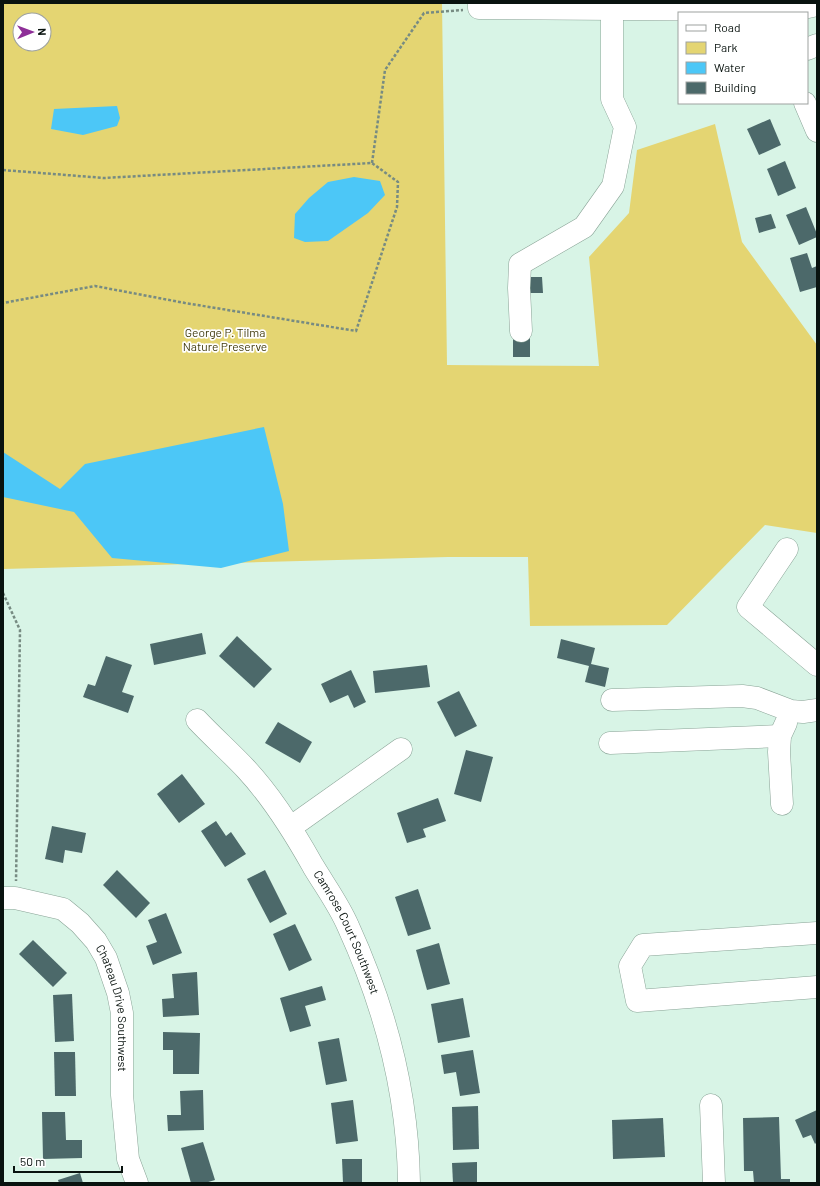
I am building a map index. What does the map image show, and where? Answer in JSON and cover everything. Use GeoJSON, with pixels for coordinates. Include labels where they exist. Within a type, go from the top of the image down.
{"type":"FeatureCollection","features":[{"type":"Feature","properties":{"kind":"street"},"geometry":{"type":"LineString","coordinates":[[479,6],[698,6],[776,9],[806,8],[817,5]]}},
{"type":"Feature","properties":{"kind":"street"},"geometry":{"type":"LineString","coordinates":[[521,331],[519,288],[520,264],[584,227],[613,186],[625,127],[612,99],[612,6]]}},
{"type":"Feature","properties":{"kind":"street"},"geometry":{"type":"LineString","coordinates":[[805,104],[817,131]]}},
{"type":"Feature","properties":{"kind":"street"},"geometry":{"type":"LineString","coordinates":[[787,549],[748,607],[817,665]]}},
{"type":"Feature","properties":{"kind":"street"},"geometry":{"type":"LineString","coordinates":[[612,700],[742,696],[757,698],[791,711],[803,712],[817,710]]}},
{"type":"Feature","properties":{"kind":"street"},"geometry":{"type":"LineString","coordinates":[[782,804],[779,752],[780,736],[791,711]]}},
{"type":"Feature","properties":{"kind":"street","name":"Camrose Court Southwest"},"geometry":{"type":"LineString","coordinates":[[197,720],[246,770],[291,827],[348,925],[375,993],[392,1049],[403,1105],[408,1146],[409,1183]]}},
{"type":"Feature","properties":{"kind":"street"},"geometry":{"type":"LineString","coordinates":[[610,743],[780,736]]}},
{"type":"Feature","properties":{"kind":"street"},"geometry":{"type":"LineString","coordinates":[[291,827],[401,749]]}},
{"type":"Feature","properties":{"kind":"street","name":"Chateau Drive Southwest"},"geometry":{"type":"LineString","coordinates":[[9,898],[63,909],[80,923],[96,941],[106,958],[118,993],[122,1013],[122,1095],[128,1159],[137,1183]]}},
{"type":"Feature","properties":{"kind":"street"},"geometry":{"type":"LineString","coordinates":[[817,933],[644,945],[630,966],[637,1001],[817,987]]}},
{"type":"Feature","properties":{"kind":"street"},"geometry":{"type":"LineString","coordinates":[[711,1105],[714,1183]]}},
{"type":"Feature","properties":{"kind":"path"},"geometry":{"type":"LineString","coordinates":[[372,163],[385,70],[424,13],[479,6]]}},
{"type":"Feature","properties":{"kind":"path"},"geometry":{"type":"LineString","coordinates":[[3,170],[104,178],[372,163],[398,182],[397,207],[356,331],[185,303],[95,286],[3,303]]}},
{"type":"Feature","properties":{"kind":"path"},"geometry":{"type":"LineString","coordinates":[[3,593],[20,630],[9,898]]}},
{"type":"Feature","properties":{"kind":"green space","name":"George P. Tilma Nature Preserve"},"geometry":{"type":"Polygon","coordinates":[[[3,3],[442,3],[447,365],[599,366],[589,257],[629,213],[637,150],[715,124],[742,242],[817,345],[817,533],[765,525],[667,625],[530,626],[528,557],[448,557],[3,569],[3,3]]]}},
{"type":"Feature","properties":{"kind":"water"},"geometry":{"type":"Polygon","coordinates":[[[117,106],[120,118],[117,126],[83,135],[51,129],[54,109],[117,106]]]}},
{"type":"Feature","properties":{"kind":"water"},"geometry":{"type":"Polygon","coordinates":[[[354,177],[380,181],[385,195],[368,213],[328,241],[305,242],[294,238],[295,214],[309,198],[328,182],[354,177]]]}},
{"type":"Feature","properties":{"kind":"water"},"geometry":{"type":"Polygon","coordinates":[[[264,427],[283,504],[289,551],[221,568],[112,558],[74,512],[3,497],[3,452],[60,489],[85,464],[264,427]]]}},
{"type":"Feature","properties":{"kind":"building"},"geometry":{"type":"Polygon","coordinates":[[[770,119],[781,145],[759,155],[747,129],[770,119]]]}},
{"type":"Feature","properties":{"kind":"building"},"geometry":{"type":"Polygon","coordinates":[[[785,161],[796,188],[778,196],[767,169],[785,161]]]}},
{"type":"Feature","properties":{"kind":"building"},"geometry":{"type":"Polygon","coordinates":[[[806,207],[817,237],[799,245],[786,215],[806,207]]]}},
{"type":"Feature","properties":{"kind":"building"},"geometry":{"type":"Polygon","coordinates":[[[771,214],[776,228],[759,233],[755,218],[771,214]]]}},
{"type":"Feature","properties":{"kind":"building"},"geometry":{"type":"Polygon","coordinates":[[[807,253],[812,268],[817,266],[817,287],[800,292],[790,258],[807,253]]]}},
{"type":"Feature","properties":{"kind":"building"},"geometry":{"type":"Polygon","coordinates":[[[528,277],[542,277],[543,293],[528,293],[528,277]]]}},
{"type":"Feature","properties":{"kind":"building"},"geometry":{"type":"Polygon","coordinates":[[[530,335],[530,357],[513,357],[513,336],[530,335]]]}},
{"type":"Feature","properties":{"kind":"building"},"geometry":{"type":"Polygon","coordinates":[[[202,633],[206,654],[154,665],[150,644],[202,633]]]}},
{"type":"Feature","properties":{"kind":"building"},"geometry":{"type":"Polygon","coordinates":[[[237,636],[272,669],[254,688],[219,656],[237,636]]]}},
{"type":"Feature","properties":{"kind":"building"},"geometry":{"type":"Polygon","coordinates":[[[561,639],[595,648],[591,664],[609,668],[605,687],[585,682],[589,666],[557,658],[561,639]]]}},
{"type":"Feature","properties":{"kind":"building"},"geometry":{"type":"Polygon","coordinates":[[[106,656],[132,665],[122,692],[134,696],[128,713],[83,697],[88,684],[95,686],[106,656]]]}},
{"type":"Feature","properties":{"kind":"building"},"geometry":{"type":"Polygon","coordinates":[[[427,665],[430,687],[375,693],[373,671],[427,665]]]}},
{"type":"Feature","properties":{"kind":"building"},"geometry":{"type":"Polygon","coordinates":[[[351,670],[366,702],[354,708],[348,695],[330,703],[321,684],[351,670]]]}},
{"type":"Feature","properties":{"kind":"building"},"geometry":{"type":"Polygon","coordinates":[[[459,691],[477,726],[455,737],[437,702],[459,691]]]}},
{"type":"Feature","properties":{"kind":"building"},"geometry":{"type":"Polygon","coordinates":[[[278,722],[312,742],[300,763],[265,743],[278,722]]]}},
{"type":"Feature","properties":{"kind":"building"},"geometry":{"type":"Polygon","coordinates":[[[466,750],[493,757],[481,802],[454,794],[466,750]]]}},
{"type":"Feature","properties":{"kind":"building"},"geometry":{"type":"Polygon","coordinates":[[[182,774],[205,804],[179,823],[157,794],[182,774]]]}},
{"type":"Feature","properties":{"kind":"building"},"geometry":{"type":"Polygon","coordinates":[[[438,798],[446,821],[423,829],[426,837],[407,843],[397,813],[438,798]]]}},
{"type":"Feature","properties":{"kind":"building"},"geometry":{"type":"Polygon","coordinates":[[[216,821],[226,836],[231,832],[246,854],[225,867],[201,831],[216,821]]]}},
{"type":"Feature","properties":{"kind":"building"},"geometry":{"type":"Polygon","coordinates":[[[52,826],[86,833],[82,853],[65,850],[63,863],[45,859],[52,826]]]}},
{"type":"Feature","properties":{"kind":"building"},"geometry":{"type":"Polygon","coordinates":[[[117,870],[150,903],[136,918],[103,885],[117,870]]]}},
{"type":"Feature","properties":{"kind":"building"},"geometry":{"type":"Polygon","coordinates":[[[265,870],[287,914],[270,923],[247,879],[265,870]]]}},
{"type":"Feature","properties":{"kind":"building"},"geometry":{"type":"Polygon","coordinates":[[[418,889],[431,929],[408,936],[395,897],[418,889]]]}},
{"type":"Feature","properties":{"kind":"building"},"geometry":{"type":"Polygon","coordinates":[[[166,913],[182,953],[153,965],[146,946],[157,942],[148,920],[166,913]]]}},
{"type":"Feature","properties":{"kind":"building"},"geometry":{"type":"Polygon","coordinates":[[[295,924],[312,960],[289,971],[273,934],[295,924]]]}},
{"type":"Feature","properties":{"kind":"building"},"geometry":{"type":"Polygon","coordinates":[[[33,940],[67,973],[53,987],[19,954],[33,940]]]}},
{"type":"Feature","properties":{"kind":"building"},"geometry":{"type":"Polygon","coordinates":[[[439,943],[450,984],[427,990],[416,950],[439,943]]]}},
{"type":"Feature","properties":{"kind":"building"},"geometry":{"type":"Polygon","coordinates":[[[197,972],[199,1015],[163,1017],[162,999],[174,998],[172,974],[197,972]]]}},
{"type":"Feature","properties":{"kind":"building"},"geometry":{"type":"Polygon","coordinates":[[[322,986],[326,1000],[305,1006],[311,1026],[290,1032],[280,998],[322,986]]]}},
{"type":"Feature","properties":{"kind":"building"},"geometry":{"type":"Polygon","coordinates":[[[72,994],[74,1041],[55,1042],[53,995],[72,994]]]}},
{"type":"Feature","properties":{"kind":"building"},"geometry":{"type":"Polygon","coordinates":[[[463,998],[470,1037],[438,1043],[431,1004],[463,998]]]}},
{"type":"Feature","properties":{"kind":"building"},"geometry":{"type":"Polygon","coordinates":[[[163,1032],[200,1033],[199,1074],[173,1074],[173,1050],[163,1050],[163,1032]]]}},
{"type":"Feature","properties":{"kind":"building"},"geometry":{"type":"Polygon","coordinates":[[[339,1038],[347,1081],[326,1085],[318,1042],[339,1038]]]}},
{"type":"Feature","properties":{"kind":"building"},"geometry":{"type":"Polygon","coordinates":[[[473,1050],[480,1093],[460,1096],[456,1072],[444,1074],[441,1055],[473,1050]]]}},
{"type":"Feature","properties":{"kind":"building"},"geometry":{"type":"Polygon","coordinates":[[[54,1052],[75,1052],[76,1096],[55,1096],[54,1052]]]}},
{"type":"Feature","properties":{"kind":"building"},"geometry":{"type":"Polygon","coordinates":[[[203,1090],[204,1130],[168,1131],[167,1115],[181,1115],[180,1091],[203,1090]]]}},
{"type":"Feature","properties":{"kind":"building"},"geometry":{"type":"Polygon","coordinates":[[[353,1100],[358,1141],[336,1144],[331,1103],[353,1100]]]}},
{"type":"Feature","properties":{"kind":"building"},"geometry":{"type":"Polygon","coordinates":[[[478,1106],[479,1149],[453,1150],[452,1107],[478,1106]]]}},
{"type":"Feature","properties":{"kind":"building"},"geometry":{"type":"Polygon","coordinates":[[[817,1110],[817,1142],[815,1144],[811,1135],[803,1138],[795,1120],[817,1110]]]}},
{"type":"Feature","properties":{"kind":"building"},"geometry":{"type":"Polygon","coordinates":[[[42,1112],[65,1112],[66,1140],[82,1140],[82,1158],[43,1159],[42,1112]]]}},
{"type":"Feature","properties":{"kind":"building"},"geometry":{"type":"Polygon","coordinates":[[[779,1117],[781,1179],[790,1179],[790,1183],[754,1183],[753,1171],[744,1171],[743,1118],[779,1117]]]}},
{"type":"Feature","properties":{"kind":"building"},"geometry":{"type":"Polygon","coordinates":[[[663,1118],[665,1157],[613,1159],[612,1120],[663,1118]]]}},
{"type":"Feature","properties":{"kind":"building"},"geometry":{"type":"Polygon","coordinates":[[[203,1142],[215,1180],[205,1183],[191,1183],[181,1148],[203,1142]]]}},
{"type":"Feature","properties":{"kind":"building"},"geometry":{"type":"Polygon","coordinates":[[[342,1159],[362,1159],[362,1183],[343,1183],[342,1159]]]}},
{"type":"Feature","properties":{"kind":"building"},"geometry":{"type":"Polygon","coordinates":[[[477,1162],[477,1183],[453,1183],[452,1163],[477,1162]]]}},
{"type":"Feature","properties":{"kind":"building"},"geometry":{"type":"Polygon","coordinates":[[[80,1173],[83,1183],[59,1183],[58,1180],[80,1173]]]}}]}
